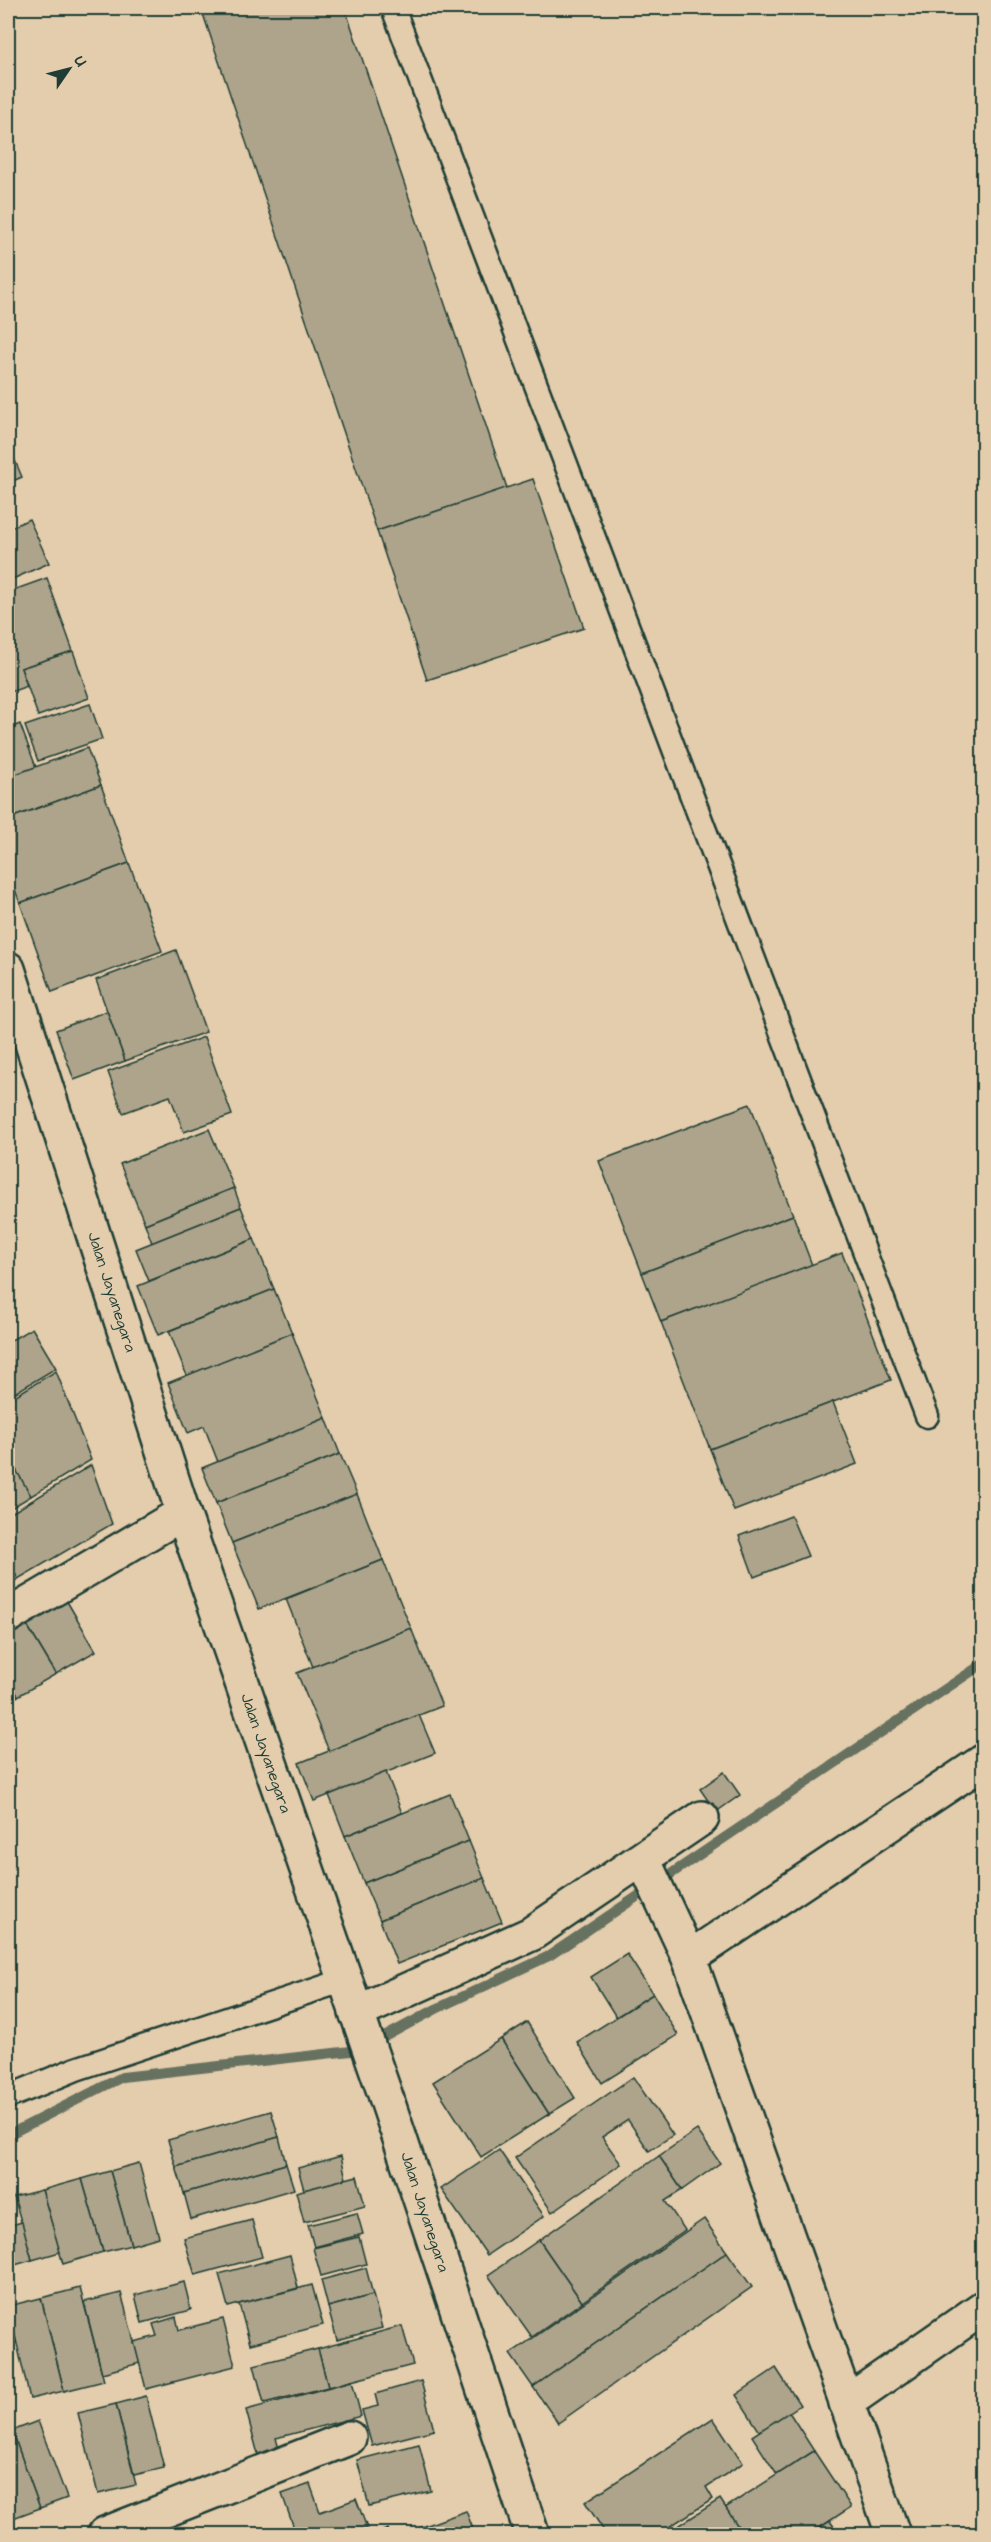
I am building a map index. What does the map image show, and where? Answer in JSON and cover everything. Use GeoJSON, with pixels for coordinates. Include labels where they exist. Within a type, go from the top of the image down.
{"type":"FeatureCollection","features":[{"type":"Feature","properties":{"kind":"street","name":"Jalan Jayanegara"},"geometry":{"type":"LineString","coordinates":[[8,969],[183,1514],[385,2094],[532,2535]]}},
{"type":"Feature","properties":{"kind":"street"},"geometry":{"type":"LineString","coordinates":[[8,1616],[183,1514]]}},
{"type":"Feature","properties":{"kind":"street"},"geometry":{"type":"LineString","coordinates":[[683,1946],[984,1761]]}},
{"type":"Feature","properties":{"kind":"street"},"geometry":{"type":"LineString","coordinates":[[359,2020],[531,1934],[647,1867],[702,1818]]}},
{"type":"Feature","properties":{"kind":"street"},"geometry":{"type":"LineString","coordinates":[[647,1867],[683,1946],[892,2535]]}},
{"type":"Feature","properties":{"kind":"street"},"geometry":{"type":"LineString","coordinates":[[846,2403],[984,2307]]}},
{"type":"Feature","properties":{"kind":"street"},"geometry":{"type":"LineString","coordinates":[[105,2535],[349,2438]]}},
{"type":"Feature","properties":{"kind":"lane"},"geometry":{"type":"LineString","coordinates":[[393,8],[927,1416]]}},
{"type":"Feature","properties":{"kind":"lane"},"geometry":{"type":"LineString","coordinates":[[8,2097],[76,2069],[345,1980]]}},
{"type":"Feature","properties":{"kind":"building"},"geometry":{"type":"Polygon","coordinates":[[[201,8],[345,8],[507,488],[377,531],[201,8]]]}},
{"type":"Feature","properties":{"kind":"building"},"geometry":{"type":"Polygon","coordinates":[[[8,444],[22,477],[8,483],[8,444]]]}},
{"type":"Feature","properties":{"kind":"building"},"geometry":{"type":"Polygon","coordinates":[[[533,479],[584,628],[427,680],[377,531],[533,479]]]}},
{"type":"Feature","properties":{"kind":"building"},"geometry":{"type":"Polygon","coordinates":[[[29,519],[49,563],[8,581],[8,529],[29,519]]]}},
{"type":"Feature","properties":{"kind":"building"},"geometry":{"type":"Polygon","coordinates":[[[47,578],[73,651],[21,668],[27,686],[8,693],[8,592],[47,578]]]}},
{"type":"Feature","properties":{"kind":"building"},"geometry":{"type":"Polygon","coordinates":[[[73,651],[89,698],[38,716],[21,668],[73,651]]]}},
{"type":"Feature","properties":{"kind":"building"},"geometry":{"type":"Polygon","coordinates":[[[90,704],[102,739],[38,761],[25,726],[90,704]]]}},
{"type":"Feature","properties":{"kind":"building"},"geometry":{"type":"Polygon","coordinates":[[[20,724],[36,767],[8,777],[8,729],[20,724]]]}},
{"type":"Feature","properties":{"kind":"building"},"geometry":{"type":"Polygon","coordinates":[[[87,748],[101,785],[8,819],[8,777],[87,748]]]}},
{"type":"Feature","properties":{"kind":"building"},"geometry":{"type":"Polygon","coordinates":[[[101,785],[129,863],[20,903],[8,871],[8,819],[101,785]]]}},
{"type":"Feature","properties":{"kind":"building"},"geometry":{"type":"Polygon","coordinates":[[[129,863],[162,951],[52,992],[20,903],[129,863]]]}},
{"type":"Feature","properties":{"kind":"building"},"geometry":{"type":"Polygon","coordinates":[[[176,950],[206,1032],[125,1061],[96,980],[176,950]]]}},
{"type":"Feature","properties":{"kind":"building"},"geometry":{"type":"Polygon","coordinates":[[[107,1011],[125,1061],[74,1080],[56,1030],[107,1011]]]}},
{"type":"Feature","properties":{"kind":"building"},"geometry":{"type":"Polygon","coordinates":[[[204,1037],[232,1115],[184,1132],[170,1096],[123,1113],[108,1072],[204,1037]]]}},
{"type":"Feature","properties":{"kind":"building"},"geometry":{"type":"Polygon","coordinates":[[[750,1104],[793,1215],[642,1273],[599,1161],[750,1104]]]}},
{"type":"Feature","properties":{"kind":"building"},"geometry":{"type":"Polygon","coordinates":[[[209,1129],[234,1188],[145,1224],[120,1164],[209,1129]]]}},
{"type":"Feature","properties":{"kind":"building"},"geometry":{"type":"Polygon","coordinates":[[[234,1188],[241,1207],[152,1243],[145,1224],[234,1188]]]}},
{"type":"Feature","properties":{"kind":"building"},"geometry":{"type":"Polygon","coordinates":[[[241,1207],[254,1239],[149,1281],[136,1249],[241,1207]]]}},
{"type":"Feature","properties":{"kind":"building"},"geometry":{"type":"Polygon","coordinates":[[[793,1215],[812,1265],[661,1322],[642,1273],[793,1215]]]}},
{"type":"Feature","properties":{"kind":"building"},"geometry":{"type":"Polygon","coordinates":[[[254,1239],[274,1289],[158,1335],[138,1286],[254,1239]]]}},
{"type":"Feature","properties":{"kind":"building"},"geometry":{"type":"Polygon","coordinates":[[[842,1253],[891,1380],[710,1449],[661,1322],[842,1253]]]}},
{"type":"Feature","properties":{"kind":"building"},"geometry":{"type":"Polygon","coordinates":[[[274,1289],[292,1333],[187,1376],[169,1331],[274,1289]]]}},
{"type":"Feature","properties":{"kind":"building"},"geometry":{"type":"Polygon","coordinates":[[[32,1328],[56,1368],[8,1397],[8,1342],[32,1328]]]}},
{"type":"Feature","properties":{"kind":"building"},"geometry":{"type":"Polygon","coordinates":[[[292,1333],[326,1418],[218,1462],[204,1426],[188,1433],[168,1383],[292,1333]]]}},
{"type":"Feature","properties":{"kind":"building"},"geometry":{"type":"Polygon","coordinates":[[[56,1371],[91,1460],[31,1496],[8,1456],[8,1400],[56,1371]]]}},
{"type":"Feature","properties":{"kind":"building"},"geometry":{"type":"Polygon","coordinates":[[[833,1402],[857,1464],[734,1511],[710,1449],[833,1402]]]}},
{"type":"Feature","properties":{"kind":"building"},"geometry":{"type":"Polygon","coordinates":[[[326,1418],[340,1454],[216,1503],[202,1468],[326,1418]]]}},
{"type":"Feature","properties":{"kind":"building"},"geometry":{"type":"Polygon","coordinates":[[[340,1454],[357,1494],[232,1543],[216,1503],[340,1454]]]}},
{"type":"Feature","properties":{"kind":"building"},"geometry":{"type":"Polygon","coordinates":[[[8,1456],[31,1496],[8,1510],[8,1456]]]}},
{"type":"Feature","properties":{"kind":"building"},"geometry":{"type":"Polygon","coordinates":[[[91,1465],[112,1524],[18,1579],[8,1561],[8,1515],[91,1465]]]}},
{"type":"Feature","properties":{"kind":"building"},"geometry":{"type":"Polygon","coordinates":[[[357,1494],[383,1560],[259,1609],[232,1543],[357,1494]]]}},
{"type":"Feature","properties":{"kind":"building"},"geometry":{"type":"Polygon","coordinates":[[[791,1516],[808,1556],[754,1577],[739,1536],[791,1516]]]}},
{"type":"Feature","properties":{"kind":"building"},"geometry":{"type":"Polygon","coordinates":[[[383,1560],[411,1628],[313,1667],[286,1599],[383,1560]]]}},
{"type":"Feature","properties":{"kind":"building"},"geometry":{"type":"Polygon","coordinates":[[[8,1561],[18,1579],[8,1585],[8,1561]]]}},
{"type":"Feature","properties":{"kind":"building"},"geometry":{"type":"Polygon","coordinates":[[[65,1598],[96,1651],[56,1674],[25,1622],[65,1598]]]}},
{"type":"Feature","properties":{"kind":"building"},"geometry":{"type":"Polygon","coordinates":[[[25,1622],[56,1674],[18,1696],[8,1677],[8,1632],[25,1622]]]}},
{"type":"Feature","properties":{"kind":"building"},"geometry":{"type":"Polygon","coordinates":[[[411,1628],[442,1706],[329,1751],[297,1673],[411,1628]]]}},
{"type":"Feature","properties":{"kind":"building"},"geometry":{"type":"Polygon","coordinates":[[[8,1677],[18,1696],[8,1703],[8,1677]]]}},
{"type":"Feature","properties":{"kind":"building"},"geometry":{"type":"Polygon","coordinates":[[[419,1715],[435,1753],[314,1801],[299,1763],[419,1715]]]}},
{"type":"Feature","properties":{"kind":"building"},"geometry":{"type":"Polygon","coordinates":[[[386,1772],[402,1813],[345,1836],[329,1795],[386,1772]]]}},
{"type":"Feature","properties":{"kind":"building"},"geometry":{"type":"Polygon","coordinates":[[[724,1772],[740,1795],[716,1812],[700,1789],[724,1772]]]}},
{"type":"Feature","properties":{"kind":"building"},"geometry":{"type":"Polygon","coordinates":[[[450,1794],[469,1841],[364,1883],[345,1836],[450,1794]]]}},
{"type":"Feature","properties":{"kind":"building"},"geometry":{"type":"Polygon","coordinates":[[[469,1841],[484,1878],[380,1920],[364,1883],[469,1841]]]}},
{"type":"Feature","properties":{"kind":"building"},"geometry":{"type":"Polygon","coordinates":[[[484,1878],[502,1922],[397,1964],[380,1920],[484,1878]]]}},
{"type":"Feature","properties":{"kind":"building"},"geometry":{"type":"Polygon","coordinates":[[[627,1954],[653,1994],[616,2017],[591,1977],[627,1954]]]}},
{"type":"Feature","properties":{"kind":"building"},"geometry":{"type":"Polygon","coordinates":[[[653,1994],[678,2035],[602,2083],[577,2042],[653,1994]]]}},
{"type":"Feature","properties":{"kind":"building"},"geometry":{"type":"Polygon","coordinates":[[[527,2022],[575,2098],[549,2114],[501,2039],[527,2022]]]}},
{"type":"Feature","properties":{"kind":"building"},"geometry":{"type":"Polygon","coordinates":[[[501,2039],[549,2114],[481,2157],[433,2082],[501,2039]]]}},
{"type":"Feature","properties":{"kind":"building"},"geometry":{"type":"Polygon","coordinates":[[[633,2077],[673,2135],[649,2151],[628,2120],[602,2137],[621,2164],[552,2212],[515,2158],[633,2077]]]}},
{"type":"Feature","properties":{"kind":"building"},"geometry":{"type":"Polygon","coordinates":[[[271,2111],[279,2137],[176,2167],[168,2140],[271,2111]]]}},
{"type":"Feature","properties":{"kind":"building"},"geometry":{"type":"Polygon","coordinates":[[[697,2130],[720,2163],[682,2190],[659,2156],[697,2130]]]}},
{"type":"Feature","properties":{"kind":"building"},"geometry":{"type":"Polygon","coordinates":[[[279,2137],[286,2164],[184,2193],[176,2167],[279,2137]]]}},
{"type":"Feature","properties":{"kind":"building"},"geometry":{"type":"Polygon","coordinates":[[[499,2150],[544,2216],[487,2255],[441,2189],[499,2150]]]}},
{"type":"Feature","properties":{"kind":"building"},"geometry":{"type":"Polygon","coordinates":[[[341,2156],[346,2179],[304,2190],[298,2168],[341,2156]]]}},
{"type":"Feature","properties":{"kind":"building"},"geometry":{"type":"Polygon","coordinates":[[[659,2156],[682,2190],[665,2201],[685,2230],[582,2302],[539,2240],[659,2156]]]}},
{"type":"Feature","properties":{"kind":"building"},"geometry":{"type":"Polygon","coordinates":[[[139,2163],[159,2237],[131,2245],[110,2171],[139,2163]]]}},
{"type":"Feature","properties":{"kind":"building"},"geometry":{"type":"Polygon","coordinates":[[[286,2164],[294,2189],[191,2219],[184,2193],[286,2164]]]}},
{"type":"Feature","properties":{"kind":"building"},"geometry":{"type":"Polygon","coordinates":[[[110,2171],[131,2245],[103,2252],[82,2179],[110,2171]]]}},
{"type":"Feature","properties":{"kind":"building"},"geometry":{"type":"Polygon","coordinates":[[[357,2176],[365,2206],[304,2222],[296,2192],[357,2176]]]}},
{"type":"Feature","properties":{"kind":"building"},"geometry":{"type":"Polygon","coordinates":[[[82,2179],[103,2252],[63,2264],[42,2190],[82,2179]]]}},
{"type":"Feature","properties":{"kind":"building"},"geometry":{"type":"Polygon","coordinates":[[[42,2190],[60,2252],[32,2260],[14,2197],[42,2190]]]}},
{"type":"Feature","properties":{"kind":"building"},"geometry":{"type":"Polygon","coordinates":[[[357,2213],[363,2234],[314,2247],[308,2225],[357,2213]]]}},
{"type":"Feature","properties":{"kind":"building"},"geometry":{"type":"Polygon","coordinates":[[[704,2219],[727,2252],[533,2387],[510,2354],[704,2219]]]}},
{"type":"Feature","properties":{"kind":"building"},"geometry":{"type":"Polygon","coordinates":[[[252,2220],[262,2257],[195,2275],[184,2238],[252,2220]]]}},
{"type":"Feature","properties":{"kind":"building"},"geometry":{"type":"Polygon","coordinates":[[[22,2222],[32,2260],[8,2267],[8,2226],[22,2222]]]}},
{"type":"Feature","properties":{"kind":"building"},"geometry":{"type":"Polygon","coordinates":[[[359,2237],[366,2264],[321,2276],[313,2248],[359,2237]]]}},
{"type":"Feature","properties":{"kind":"building"},"geometry":{"type":"Polygon","coordinates":[[[539,2240],[582,2302],[532,2337],[488,2275],[539,2240]]]}},
{"type":"Feature","properties":{"kind":"building"},"geometry":{"type":"Polygon","coordinates":[[[727,2252],[752,2287],[558,2423],[533,2387],[727,2252]]]}},
{"type":"Feature","properties":{"kind":"building"},"geometry":{"type":"Polygon","coordinates":[[[290,2255],[298,2288],[228,2307],[219,2274],[290,2255]]]}},
{"type":"Feature","properties":{"kind":"building"},"geometry":{"type":"Polygon","coordinates":[[[366,2268],[373,2295],[328,2307],[321,2280],[366,2268]]]}},
{"type":"Feature","properties":{"kind":"building"},"geometry":{"type":"Polygon","coordinates":[[[184,2282],[191,2310],[142,2323],[135,2295],[184,2282]]]}},
{"type":"Feature","properties":{"kind":"building"},"geometry":{"type":"Polygon","coordinates":[[[312,2285],[323,2325],[250,2344],[239,2304],[312,2285]]]}},
{"type":"Feature","properties":{"kind":"building"},"geometry":{"type":"Polygon","coordinates":[[[80,2288],[104,2381],[64,2391],[41,2298],[80,2288]]]}},
{"type":"Feature","properties":{"kind":"building"},"geometry":{"type":"Polygon","coordinates":[[[121,2293],[140,2363],[102,2373],[84,2302],[121,2293]]]}},
{"type":"Feature","properties":{"kind":"building"},"geometry":{"type":"Polygon","coordinates":[[[373,2295],[382,2328],[337,2340],[328,2307],[373,2295]]]}},
{"type":"Feature","properties":{"kind":"building"},"geometry":{"type":"Polygon","coordinates":[[[41,2298],[64,2391],[30,2399],[8,2306],[41,2298]]]}},
{"type":"Feature","properties":{"kind":"building"},"geometry":{"type":"Polygon","coordinates":[[[8,2312],[16,2343],[8,2345],[8,2312]]]}},
{"type":"Feature","properties":{"kind":"building"},"geometry":{"type":"Polygon","coordinates":[[[176,2317],[179,2330],[223,2319],[235,2366],[146,2389],[134,2342],[157,2336],[153,2324],[176,2317]]]}},
{"type":"Feature","properties":{"kind":"building"},"geometry":{"type":"Polygon","coordinates":[[[402,2326],[413,2365],[328,2387],[318,2349],[402,2326]]]}},
{"type":"Feature","properties":{"kind":"building"},"geometry":{"type":"Polygon","coordinates":[[[318,2349],[328,2387],[264,2403],[254,2365],[318,2349]]]}},
{"type":"Feature","properties":{"kind":"building"},"geometry":{"type":"Polygon","coordinates":[[[776,2368],[800,2405],[760,2432],[736,2395],[776,2368]]]}},
{"type":"Feature","properties":{"kind":"building"},"geometry":{"type":"Polygon","coordinates":[[[352,2381],[361,2416],[276,2438],[280,2453],[259,2458],[246,2410],[352,2381]]]}},
{"type":"Feature","properties":{"kind":"building"},"geometry":{"type":"Polygon","coordinates":[[[421,2381],[434,2430],[372,2446],[362,2410],[378,2406],[375,2394],[421,2381]]]}},
{"type":"Feature","properties":{"kind":"building"},"geometry":{"type":"Polygon","coordinates":[[[146,2396],[164,2468],[134,2475],[116,2404],[146,2396]]]}},
{"type":"Feature","properties":{"kind":"building"},"geometry":{"type":"Polygon","coordinates":[[[116,2404],[136,2485],[98,2494],[78,2413],[116,2404]]]}},
{"type":"Feature","properties":{"kind":"building"},"geometry":{"type":"Polygon","coordinates":[[[789,2412],[814,2451],[777,2475],[752,2436],[789,2412]]]}},
{"type":"Feature","properties":{"kind":"building"},"geometry":{"type":"Polygon","coordinates":[[[713,2418],[743,2463],[706,2487],[713,2499],[658,2534],[606,2534],[585,2502],[713,2418]]]}},
{"type":"Feature","properties":{"kind":"building"},"geometry":{"type":"Polygon","coordinates":[[[38,2421],[67,2498],[40,2508],[12,2431],[38,2421]]]}},
{"type":"Feature","properties":{"kind":"building"},"geometry":{"type":"Polygon","coordinates":[[[12,2431],[40,2508],[8,2520],[8,2432],[12,2431]]]}},
{"type":"Feature","properties":{"kind":"building"},"geometry":{"type":"Polygon","coordinates":[[[419,2444],[431,2491],[369,2506],[357,2460],[419,2444]]]}},
{"type":"Feature","properties":{"kind":"building"},"geometry":{"type":"Polygon","coordinates":[[[814,2451],[851,2507],[810,2534],[743,2534],[725,2508],[814,2451]]]}},
{"type":"Feature","properties":{"kind":"building"},"geometry":{"type":"Polygon","coordinates":[[[310,2484],[320,2512],[356,2499],[367,2528],[349,2534],[296,2534],[282,2494],[310,2484]]]}},
{"type":"Feature","properties":{"kind":"building"},"geometry":{"type":"Polygon","coordinates":[[[720,2499],[743,2534],[666,2534],[720,2499]]]}},
{"type":"Feature","properties":{"kind":"building"},"geometry":{"type":"Polygon","coordinates":[[[466,2511],[475,2534],[403,2534],[466,2511]]]}},
{"type":"Feature","properties":{"kind":"building"},"geometry":{"type":"Polygon","coordinates":[[[830,2521],[839,2534],[810,2534],[830,2521]]]}},
{"type":"Feature","properties":{"kind":"building"},"geometry":{"type":"Polygon","coordinates":[[[388,2529],[390,2534],[375,2534],[388,2529]]]}},
{"type":"Feature","properties":{"kind":"waterway"},"geometry":{"type":"LineString","coordinates":[[8,2135],[122,2077],[360,2050],[436,2009],[549,1956],[984,1663]]}}]}
